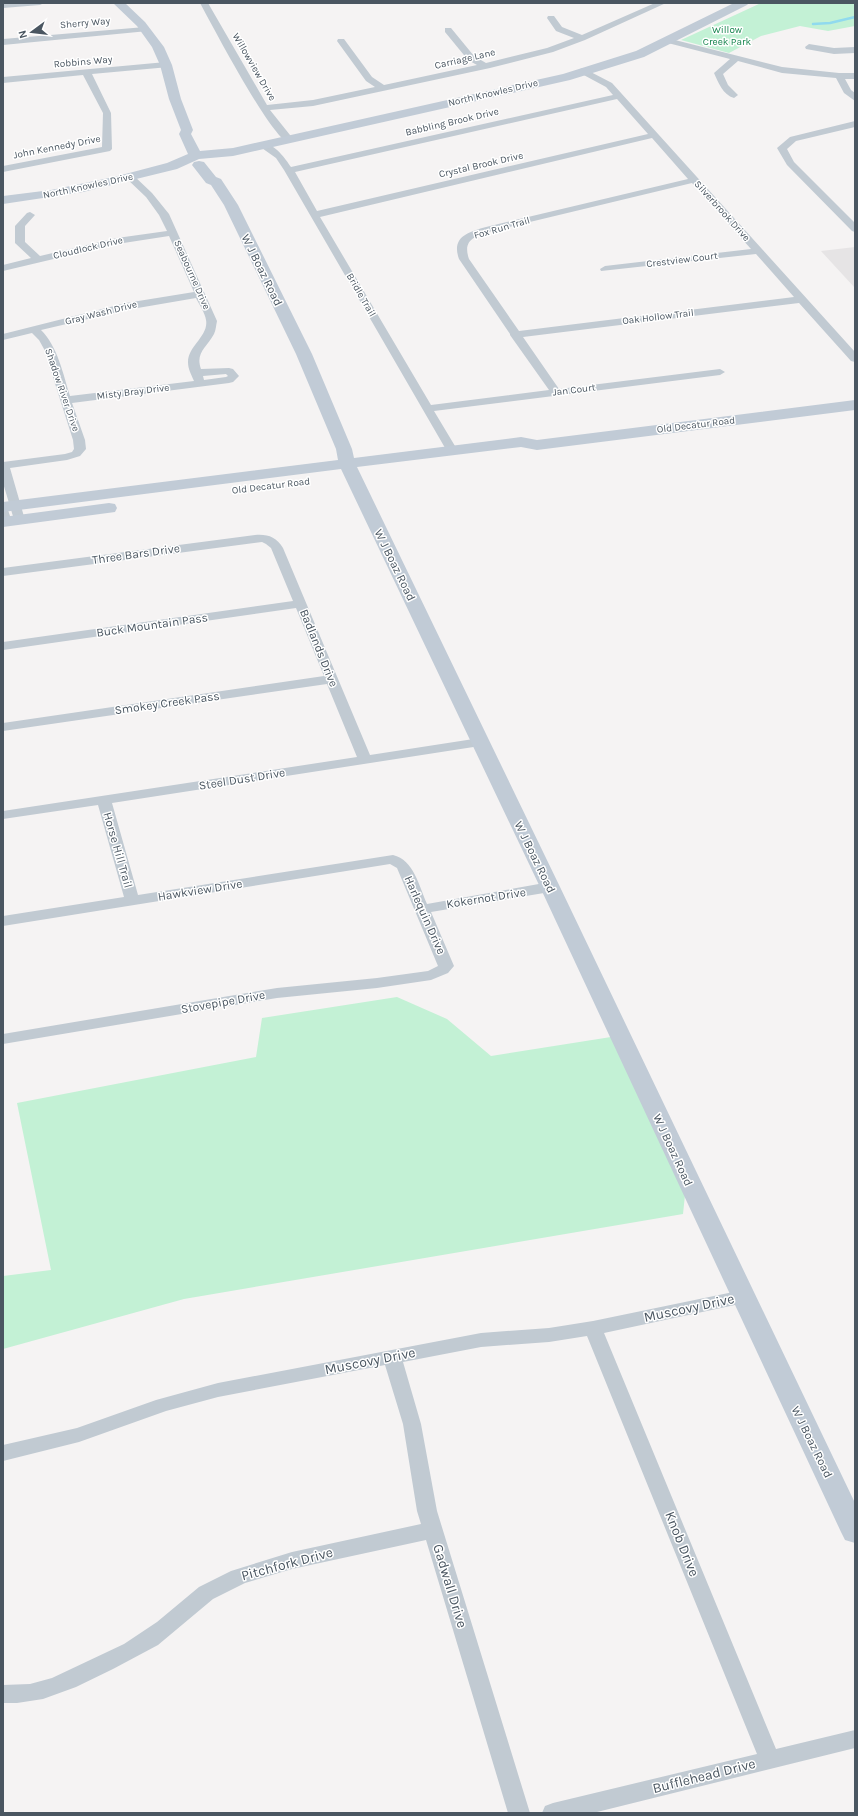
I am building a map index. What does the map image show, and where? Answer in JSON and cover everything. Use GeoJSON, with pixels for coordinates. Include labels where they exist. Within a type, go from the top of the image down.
{"type":"FeatureCollection","features":[{"type":"Feature","properties":{"kind":"street"},"geometry":{"type":"LineString","coordinates":[[3,6],[40,3]]}},
{"type":"Feature","properties":{"kind":"street","name":"W J Boaz Road"},"geometry":{"type":"LineString","coordinates":[[119,3],[145,29],[158,47],[166,65],[175,99],[187,130],[185,134],[202,159],[211,180],[216,182],[231,205],[304,354],[344,449],[349,469],[550,887],[855,1532]]}},
{"type":"Feature","properties":{"kind":"street","name":"Willowview Drive"},"geometry":{"type":"LineString","coordinates":[[204,3],[265,108],[289,140]]}},
{"type":"Feature","properties":{"kind":"street","name":"Carriage Lane"},"geometry":{"type":"LineString","coordinates":[[265,108],[313,103],[485,66],[550,50],[582,38],[662,3]]}},
{"type":"Feature","properties":{"kind":"street","name":"North Knowles Drive"},"geometry":{"type":"LineString","coordinates":[[3,200],[33,197],[130,177],[171,166],[549,81],[640,54],[743,3]]}},
{"type":"Feature","properties":{"kind":"street"},"geometry":{"type":"LineString","coordinates":[[551,18],[559,29],[582,38]]}},
{"type":"Feature","properties":{"kind":"street","name":"Sherry Way"},"geometry":{"type":"LineString","coordinates":[[3,42],[145,29]]}},
{"type":"Feature","properties":{"kind":"street"},"geometry":{"type":"LineString","coordinates":[[448,30],[471,58],[485,66]]}},
{"type":"Feature","properties":{"kind":"street"},"geometry":{"type":"LineString","coordinates":[[667,40],[782,70],[839,76],[855,76]]}},
{"type":"Feature","properties":{"kind":"street"},"geometry":{"type":"LineString","coordinates":[[340,41],[369,79],[383,88]]}},
{"type":"Feature","properties":{"kind":"street"},"geometry":{"type":"LineString","coordinates":[[809,47],[834,51],[855,50]]}},
{"type":"Feature","properties":{"kind":"street"},"geometry":{"type":"LineString","coordinates":[[734,95],[724,86],[718,73],[737,58]]}},
{"type":"Feature","properties":{"kind":"street","name":"Robbins Way"},"geometry":{"type":"LineString","coordinates":[[3,80],[166,65]]}},
{"type":"Feature","properties":{"kind":"street","name":"Silverbrook Drive"},"geometry":{"type":"LineString","coordinates":[[584,71],[609,85],[855,359]]}},
{"type":"Feature","properties":{"kind":"street","name":"John Kennedy Drive"},"geometry":{"type":"LineString","coordinates":[[3,169],[107,149],[107,113],[86,72]]}},
{"type":"Feature","properties":{"kind":"street"},"geometry":{"type":"LineString","coordinates":[[839,76],[847,92],[855,98]]}},
{"type":"Feature","properties":{"kind":"street","name":"Babbling Brook Drive"},"geometry":{"type":"LineString","coordinates":[[289,170],[619,96]]}},
{"type":"Feature","properties":{"kind":"street"},"geometry":{"type":"LineString","coordinates":[[853,225],[790,163],[782,148],[793,139],[855,124]]}},
{"type":"Feature","properties":{"kind":"street","name":"Crystal Brook Drive"},"geometry":{"type":"LineString","coordinates":[[314,216],[654,135]]}},
{"type":"Feature","properties":{"kind":"street","name":"Bridle Trail"},"geometry":{"type":"LineString","coordinates":[[264,146],[279,156],[289,170],[314,216],[452,451]]}},
{"type":"Feature","properties":{"kind":"street","name":"Seabourne Drive"},"geometry":{"type":"LineString","coordinates":[[130,177],[158,205],[173,234],[212,321],[209,333],[194,354],[193,363],[198,378]]}},
{"type":"Feature","properties":{"kind":"street","name":"Fox Run Trail"},"geometry":{"type":"LineString","coordinates":[[556,392],[464,260],[460,252],[460,247],[463,242],[478,233],[489,229],[694,180]]}},
{"type":"Feature","properties":{"kind":"street"},"geometry":{"type":"LineString","coordinates":[[30,215],[20,226],[20,243],[38,260]]}},
{"type":"Feature","properties":{"kind":"street","name":"Cloudlock Drive"},"geometry":{"type":"LineString","coordinates":[[3,268],[132,238],[173,234]]}},
{"type":"Feature","properties":{"kind":"street","name":"Crestview Court"},"geometry":{"type":"LineString","coordinates":[[606,269],[758,251]]}},
{"type":"Feature","properties":{"kind":"street","name":"Gray Wash Drive"},"geometry":{"type":"LineString","coordinates":[[3,337],[156,300],[200,294]]}},
{"type":"Feature","properties":{"kind":"street","name":"Oak Hollow Trail"},"geometry":{"type":"LineString","coordinates":[[515,334],[802,299]]}},
{"type":"Feature","properties":{"kind":"street","name":"Shadow River Drive"},"geometry":{"type":"LineString","coordinates":[[4,465],[61,458],[76,454],[81,446],[46,344],[34,329]]}},
{"type":"Feature","properties":{"kind":"street","name":"Jan Court"},"geometry":{"type":"LineString","coordinates":[[427,408],[720,372]]}},
{"type":"Feature","properties":{"kind":"street","name":"Misty Bray Drive"},"geometry":{"type":"LineString","coordinates":[[66,400],[198,378]]}},
{"type":"Feature","properties":{"kind":"street","name":"Old Decatur Road"},"geometry":{"type":"LineString","coordinates":[[8,515],[349,469],[452,451],[521,442],[537,445],[855,405]]}},
{"type":"Feature","properties":{"kind":"street","name":"Old Decatur Road"},"geometry":{"type":"LineString","coordinates":[[349,469],[529,453],[537,445]]}},
{"type":"Feature","properties":{"kind":"street"},"geometry":{"type":"LineString","coordinates":[[4,465],[8,515]]}},
{"type":"Feature","properties":{"kind":"street","name":"Three Bars Drive"},"geometry":{"type":"LineString","coordinates":[[3,572],[256,539],[268,540]]}},
{"type":"Feature","properties":{"kind":"street","name":"Badlands Drive"},"geometry":{"type":"LineString","coordinates":[[268,540],[275,544],[277,548],[365,759]]}},
{"type":"Feature","properties":{"kind":"street","name":"Buck Mountain Pass"},"geometry":{"type":"LineString","coordinates":[[3,646],[300,604]]}},
{"type":"Feature","properties":{"kind":"street","name":"Smokey Creek Pass"},"geometry":{"type":"LineString","coordinates":[[3,727],[331,679]]}},
{"type":"Feature","properties":{"kind":"street","name":"Steel Dust Drive"},"geometry":{"type":"LineString","coordinates":[[3,816],[480,742]]}},
{"type":"Feature","properties":{"kind":"street","name":"Horse Hill Trail"},"geometry":{"type":"LineString","coordinates":[[104,800],[132,901]]}},
{"type":"Feature","properties":{"kind":"street","name":"Hawkview Drive"},"geometry":{"type":"LineString","coordinates":[[3,922],[388,859],[398,861]]}},
{"type":"Feature","properties":{"kind":"street","name":"Harlequin Drive"},"geometry":{"type":"LineString","coordinates":[[398,861],[403,866],[445,961],[446,966],[443,970]]}},
{"type":"Feature","properties":{"kind":"street","name":"Kokernot Drive"},"geometry":{"type":"LineString","coordinates":[[422,908],[550,887]]}},
{"type":"Feature","properties":{"kind":"street","name":"Stovepipe Drive"},"geometry":{"type":"LineString","coordinates":[[3,1039],[277,993],[393,981],[431,975],[443,970]]}},
{"type":"Feature","properties":{"kind":"street","name":"Muscovy Drive"},"geometry":{"type":"LineString","coordinates":[[3,1453],[79,1435],[190,1397],[487,1339],[549,1335],[593,1328],[743,1297]]}},
{"type":"Feature","properties":{"kind":"street","name":"Knob Drive"},"geometry":{"type":"LineString","coordinates":[[593,1328],[770,1760]]}},
{"type":"Feature","properties":{"kind":"street","name":"Gadwall Drive"},"geometry":{"type":"LineString","coordinates":[[392,1357],[412,1424],[427,1511],[519,1813]]}},
{"type":"Feature","properties":{"kind":"street","name":"Pitchfork Drive"},"geometry":{"type":"LineString","coordinates":[[3,1694],[14,1695],[32,1693],[50,1688],[68,1681],[129,1651],[156,1636],[211,1588],[253,1571],[282,1562],[433,1530]]}},
{"type":"Feature","properties":{"kind":"street","name":"Bufflehead Drive"},"geometry":{"type":"LineString","coordinates":[[553,1813],[855,1740]]}},
{"type":"Feature","properties":{"kind":"shaded area"},"geometry":{"type":"Polygon","coordinates":[[[855,247],[855,288],[821,251],[855,247]]]}},
{"type":"Feature","properties":{"kind":"green space","name":"Willow Creek Park"},"geometry":{"type":"Polygon","coordinates":[[[761,3],[855,3],[855,26],[828,31],[800,26],[761,36],[729,53],[681,40],[761,3]]]}},
{"type":"Feature","properties":{"kind":"green space"},"geometry":{"type":"Polygon","coordinates":[[[397,997],[447,1019],[491,1056],[611,1037],[685,1195],[683,1214],[184,1299],[3,1349],[3,1276],[51,1270],[17,1103],[256,1057],[262,1018],[397,997]]]}},
{"type":"Feature","properties":{"kind":"waterway"},"geometry":{"type":"LineString","coordinates":[[813,24],[830,23],[855,17]]}}]}
